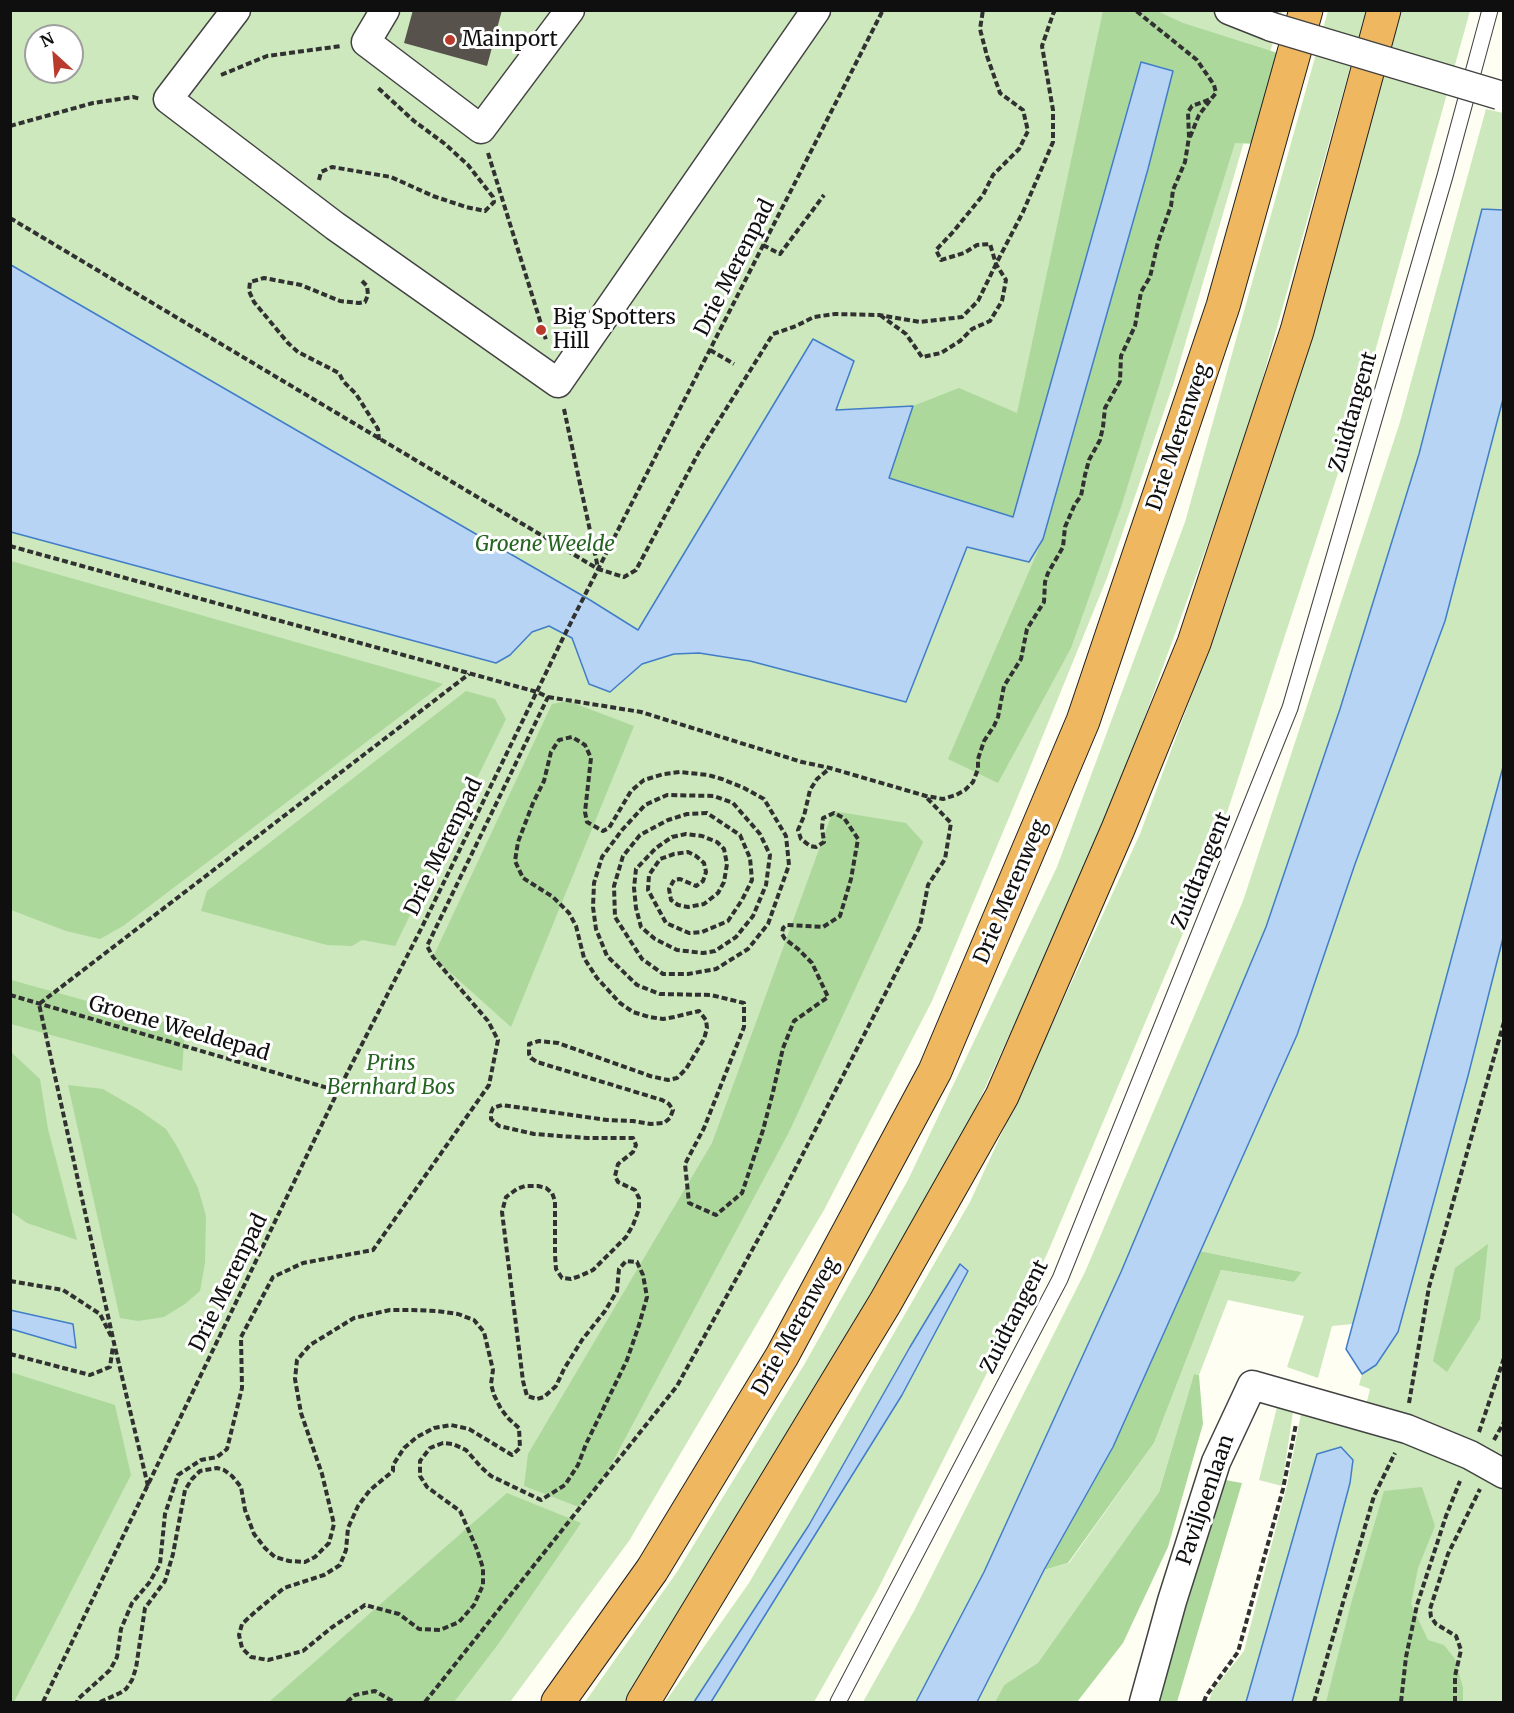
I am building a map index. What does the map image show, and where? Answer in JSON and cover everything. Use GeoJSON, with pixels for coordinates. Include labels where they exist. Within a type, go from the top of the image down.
{"type":"FeatureCollection","features":[{"type":"Feature","properties":{"kind":"highway","name":"Drie Merenweg"},"geometry":{"type":"LineString","coordinates":[[558,1702],[652,1570],[782,1356],[935,1071],[1083,721],[1223,306],[1306,10]]}},
{"type":"Feature","properties":{"kind":"highway"},"geometry":{"type":"LineString","coordinates":[[643,1702],[885,1303],[996,1106],[1067,947],[1194,643],[1297,332],[1384,10]]}},
{"type":"Feature","properties":{"kind":"street"},"geometry":{"type":"LineString","coordinates":[[236,10],[168,99],[335,226],[558,382],[816,10]]}},
{"type":"Feature","properties":{"kind":"street"},"geometry":{"type":"LineString","coordinates":[[385,10],[366,42],[481,129],[570,10]]}},
{"type":"Feature","properties":{"kind":"street"},"geometry":{"type":"LineString","coordinates":[[1229,10],[1272,27],[1501,96]]}},
{"type":"Feature","properties":{"kind":"street","name":"Paviljoenlaan"},"geometry":{"type":"LineString","coordinates":[[1144,1702],[1172,1600],[1216,1462],[1252,1385],[1407,1429],[1486,1464]]}},
{"type":"Feature","properties":{"kind":"lane","name":"Zuidtangent"},"geometry":{"type":"LineString","coordinates":[[838,1702],[1060,1279],[1290,708],[1445,176],[1490,10]]}},
{"type":"Feature","properties":{"kind":"path","name":"Drie Merenpad"},"geometry":{"type":"LineString","coordinates":[[43,1702],[338,1091],[423,925],[562,640],[883,10]]}},
{"type":"Feature","properties":{"kind":"path"},"geometry":{"type":"LineString","coordinates":[[879,315],[906,334],[922,357],[941,353],[972,329],[990,321],[1002,301],[1006,280],[996,264],[990,244],[977,244],[964,253],[941,260],[936,250],[983,195],[993,175],[1018,149],[1028,131],[1023,110],[1000,93],[980,29],[983,10]]}},
{"type":"Feature","properties":{"kind":"path"},"geometry":{"type":"LineString","coordinates":[[10,218],[598,569],[624,578],[636,570],[699,452],[773,334],[814,317],[834,314],[879,315],[920,322],[962,316],[978,301],[1023,212],[1053,142],[1053,110],[1042,46],[1055,10]]}},
{"type":"Feature","properties":{"kind":"path"},"geometry":{"type":"LineString","coordinates":[[10,546],[537,692],[548,697],[641,712],[802,762],[926,796],[943,799],[956,795],[973,782],[981,749],[998,717],[1004,686],[1021,659],[1027,629],[1044,602],[1045,582],[1063,547],[1065,527],[1081,496],[1089,460],[1100,440],[1106,408],[1120,381],[1121,356],[1138,317],[1142,292],[1150,277],[1158,242],[1172,207],[1173,190],[1185,162],[1189,137],[1199,115],[1216,93],[1214,85],[1197,60],[1135,10]]}},
{"type":"Feature","properties":{"kind":"path"},"geometry":{"type":"LineString","coordinates":[[1189,137],[1188,112],[1192,106],[1211,99]]}},
{"type":"Feature","properties":{"kind":"path"},"geometry":{"type":"LineString","coordinates":[[763,245],[780,254],[824,195]]}},
{"type":"Feature","properties":{"kind":"path"},"geometry":{"type":"LineString","coordinates":[[710,350],[734,364]]}},
{"type":"Feature","properties":{"kind":"path"},"geometry":{"type":"LineString","coordinates":[[148,1487],[39,1004],[469,674]]}},
{"type":"Feature","properties":{"kind":"path"},"geometry":{"type":"LineString","coordinates":[[77,1702],[110,1670],[117,1657],[121,1629],[132,1603],[149,1583],[160,1563],[165,1514],[178,1475],[201,1460],[217,1457],[227,1449],[242,1388],[242,1337],[273,1277],[303,1263],[373,1250],[489,1085],[498,1040],[488,1020],[433,957],[427,946],[548,697]]}},
{"type":"Feature","properties":{"kind":"path"},"geometry":{"type":"LineString","coordinates":[[100,1702],[126,1689],[132,1680],[136,1668],[145,1608],[165,1581],[173,1554],[185,1490],[200,1471],[217,1468],[232,1476],[241,1487],[245,1510],[254,1534],[275,1557],[289,1562],[305,1562],[315,1557],[329,1543],[334,1524],[322,1474],[301,1413],[295,1379],[297,1360],[310,1345],[354,1318],[390,1310],[412,1310],[458,1314],[474,1320],[484,1332],[493,1370],[491,1384],[494,1395],[501,1409],[519,1428],[520,1448],[512,1455],[469,1429],[451,1425],[434,1428],[417,1437],[404,1448],[393,1465],[393,1471],[370,1490],[358,1506],[348,1528],[346,1550],[340,1565],[324,1575],[284,1588],[255,1612],[242,1624],[239,1635],[242,1648],[251,1657],[268,1660],[303,1651],[337,1623],[365,1605],[399,1614],[419,1629],[440,1630],[459,1622],[474,1605],[483,1586],[483,1568],[476,1547],[460,1511],[427,1487],[420,1476],[420,1461],[430,1448],[442,1443],[453,1444],[466,1450],[491,1476],[541,1500],[565,1485],[578,1465],[627,1360],[647,1298],[643,1275],[637,1262],[626,1261],[620,1269],[617,1291],[605,1311],[582,1340],[556,1386],[544,1397],[537,1399],[527,1396],[501,1212],[506,1197],[525,1186],[546,1188],[552,1193],[555,1202],[556,1269],[562,1278],[571,1279],[580,1276],[593,1270],[626,1237],[633,1225],[639,1209],[639,1198],[635,1190],[618,1182],[615,1176],[618,1164],[633,1152],[636,1145],[633,1138],[588,1138],[534,1134],[499,1126],[491,1119],[493,1108],[502,1105],[607,1120],[664,1123],[670,1119],[673,1110],[669,1104],[537,1062],[529,1054],[530,1044],[539,1041],[558,1043],[650,1076],[668,1080],[677,1078],[686,1069],[704,1039],[707,1028],[706,1020],[699,1011],[663,1019],[633,1012],[620,1003],[597,978],[584,958],[576,926],[569,913],[553,897],[523,878],[515,861],[518,842],[544,781],[551,752],[559,740],[572,737],[585,745],[591,758],[585,812],[587,822],[603,831],[609,828],[631,791],[644,780],[680,772],[722,779],[765,800],[786,836],[789,865],[768,924],[748,949],[716,969],[688,974],[663,974],[642,959],[615,917],[614,886],[623,856],[640,835],[668,820],[687,814],[707,813],[740,835],[750,858],[752,880],[728,921],[702,932],[689,933],[666,923],[648,890],[649,875],[660,859],[688,852],[704,863],[706,872],[703,881],[696,886],[680,879],[674,880],[669,889],[671,900],[678,905],[688,907],[704,904],[718,893],[724,882],[727,864],[724,849],[717,842],[702,836],[686,834],[672,837],[656,848],[636,869],[634,888],[636,908],[641,927],[655,939],[677,950],[703,953],[715,951],[736,938],[753,916],[766,885],[770,855],[760,834],[734,803],[714,796],[667,795],[645,805],[602,857],[594,883],[592,907],[596,929],[607,956],[637,985],[660,994],[711,995],[744,1003],[744,1027],[704,1128],[685,1164],[689,1203],[717,1215],[742,1193],[765,1120],[783,1048],[794,1021],[828,997],[812,963],[782,934],[783,928],[787,925],[823,927],[840,916],[851,879],[858,839],[844,818],[834,813],[824,818],[822,828],[824,842],[816,847],[810,846],[801,839],[798,830],[810,790],[817,779],[830,768]]}},
{"type":"Feature","properties":{"kind":"path"},"geometry":{"type":"LineString","coordinates":[[425,1702],[677,1386],[772,1214],[920,926],[928,885],[945,859],[951,823],[926,796]]}},
{"type":"Feature","properties":{"kind":"path","name":"Groene Weeldepad"},"geometry":{"type":"LineString","coordinates":[[10,995],[338,1091]]}},
{"type":"Feature","properties":{"kind":"path"},"geometry":{"type":"LineString","coordinates":[[1314,1702],[1374,1496],[1407,1429],[1410,1395],[1429,1287],[1503,1022]]}},
{"type":"Feature","properties":{"kind":"path"},"geometry":{"type":"LineString","coordinates":[[10,1281],[63,1290],[100,1314],[114,1343],[110,1367],[90,1375],[10,1354]]}},
{"type":"Feature","properties":{"kind":"path"},"geometry":{"type":"LineString","coordinates":[[1401,1702],[1406,1657],[1417,1605],[1446,1516],[1486,1464],[1483,1421],[1503,1358]]}},
{"type":"Feature","properties":{"kind":"path"},"geometry":{"type":"LineString","coordinates":[[1204,1702],[1238,1652],[1283,1490],[1301,1398]]}},
{"type":"Feature","properties":{"kind":"path"},"geometry":{"type":"LineString","coordinates":[[1455,1702],[1455,1676],[1461,1650],[1456,1636],[1436,1624],[1431,1617],[1430,1609],[1448,1554],[1480,1488],[1486,1464],[1503,1422]]}},
{"type":"Feature","properties":{"kind":"path"},"geometry":{"type":"LineString","coordinates":[[347,1702],[355,1695],[375,1691],[394,1702]]}},
{"type":"Feature","properties":{"kind":"green space","name":"Groene Weelde"},"geometry":{"type":"Polygon","coordinates":[[[10,11],[1282,11],[1174,382],[1107,578],[932,1001],[824,1210],[629,1541],[510,1702],[11,1702],[10,11]]]}},
{"type":"Feature","properties":{"kind":"green space"},"geometry":{"type":"Polygon","coordinates":[[[1103,11],[1157,11],[1183,23],[1284,55],[1257,144],[1235,143],[1121,507],[1071,648],[998,783],[948,759],[1043,539],[1148,169],[1173,72],[1140,62],[1013,517],[889,478],[913,406],[959,388],[1017,413],[1103,11]]]}},
{"type":"Feature","properties":{"kind":"green space"},"geometry":{"type":"Polygon","coordinates":[[[1328,11],[1366,11],[1245,441],[1104,829],[926,1216],[628,1702],[585,1702],[677,1572],[804,1365],[908,1180],[1057,867],[1185,522],[1328,11]]]}},
{"type":"Feature","properties":{"kind":"green space"},"geometry":{"type":"Polygon","coordinates":[[[1397,11],[1470,11],[1359,409],[1203,886],[1047,1254],[877,1591],[814,1702],[665,1702],[749,1583],[970,1202],[1140,834],[1227,600],[1397,11]]]}},
{"type":"Feature","properties":{"kind":"green space"},"geometry":{"type":"Polygon","coordinates":[[[1486,109],[1503,113],[1503,210],[1482,209],[1419,454],[1340,709],[1266,927],[1121,1272],[984,1572],[916,1702],[863,1702],[914,1611],[1085,1272],[1243,901],[1400,422],[1486,109]]]}},
{"type":"Feature","properties":{"kind":"green space"},"geometry":{"type":"Polygon","coordinates":[[[1503,399],[1503,767],[1353,1324],[1332,1326],[1318,1378],[1287,1367],[1304,1316],[1228,1300],[1199,1375],[1194,1374],[1159,1492],[1038,1664],[1004,1685],[995,1702],[977,1702],[1044,1570],[1069,1563],[1154,1443],[1221,1270],[1294,1282],[1302,1272],[1200,1251],[1297,1035],[1355,864],[1445,621],[1503,399]]]}},
{"type":"Feature","properties":{"kind":"green space"},"geometry":{"type":"Polygon","coordinates":[[[11,561],[443,684],[123,926],[100,939],[66,931],[11,910],[11,561]]]}},
{"type":"Feature","properties":{"kind":"green space"},"geometry":{"type":"Polygon","coordinates":[[[466,691],[495,699],[506,719],[395,946],[362,940],[352,946],[327,945],[201,911],[207,891],[466,691]]]}},
{"type":"Feature","properties":{"kind":"green space"},"geometry":{"type":"Polygon","coordinates":[[[568,701],[634,726],[511,1027],[433,957],[552,704],[568,701]]]}},
{"type":"Feature","properties":{"kind":"green space"},"geometry":{"type":"Polygon","coordinates":[[[833,811],[906,823],[923,842],[789,1132],[605,1476],[579,1507],[524,1486],[528,1454],[712,1143],[833,811]]]}},
{"type":"Feature","properties":{"kind":"green space"},"geometry":{"type":"Polygon","coordinates":[[[1503,938],[1503,1702],[1291,1702],[1249,1688],[1246,1702],[1209,1702],[1212,1691],[1244,1651],[1287,1485],[1301,1414],[1360,1430],[1370,1389],[1359,1385],[1362,1374],[1376,1365],[1468,1076],[1503,938]]]}},
{"type":"Feature","properties":{"kind":"green space"},"geometry":{"type":"Polygon","coordinates":[[[11,980],[185,1028],[182,1071],[11,1024],[11,980]]]}},
{"type":"Feature","properties":{"kind":"green space"},"geometry":{"type":"Polygon","coordinates":[[[11,1052],[40,1079],[48,1129],[77,1240],[27,1223],[11,1212],[11,1052]]]}},
{"type":"Feature","properties":{"kind":"green space"},"geometry":{"type":"Polygon","coordinates":[[[68,1085],[103,1089],[166,1129],[198,1188],[206,1216],[205,1263],[200,1291],[164,1317],[138,1321],[120,1318],[68,1085]]]}},
{"type":"Feature","properties":{"kind":"green space"},"geometry":{"type":"Polygon","coordinates":[[[1488,1244],[1480,1319],[1447,1372],[1433,1361],[1455,1268],[1488,1244]]]}},
{"type":"Feature","properties":{"kind":"green space"},"geometry":{"type":"Polygon","coordinates":[[[1200,1251],[1302,1272],[1294,1282],[1221,1270],[1154,1443],[1068,1563],[1044,1570],[1113,1447],[1200,1251]]]}},
{"type":"Feature","properties":{"kind":"green space"},"geometry":{"type":"Polygon","coordinates":[[[10,1372],[115,1405],[131,1475],[14,1702],[10,1702],[10,1372]]]}},
{"type":"Feature","properties":{"kind":"green space"},"geometry":{"type":"Polygon","coordinates":[[[1194,1374],[1199,1375],[1203,1424],[1168,1547],[1123,1643],[1077,1702],[995,1702],[1004,1685],[1038,1663],[1159,1492],[1194,1374]]]}},
{"type":"Feature","properties":{"kind":"green space"},"geometry":{"type":"Polygon","coordinates":[[[1277,1407],[1293,1412],[1282,1486],[1259,1480],[1277,1407]]]}},
{"type":"Feature","properties":{"kind":"green space"},"geometry":{"type":"Polygon","coordinates":[[[1225,1480],[1242,1483],[1177,1702],[1157,1702],[1225,1480]]]}},
{"type":"Feature","properties":{"kind":"green space"},"geometry":{"type":"Polygon","coordinates":[[[1422,1487],[1435,1526],[1418,1568],[1411,1604],[1428,1640],[1444,1645],[1455,1659],[1463,1688],[1463,1702],[1326,1702],[1352,1600],[1384,1491],[1422,1487]]]}},
{"type":"Feature","properties":{"kind":"green space"},"geometry":{"type":"Polygon","coordinates":[[[507,1493],[581,1523],[499,1643],[454,1702],[269,1702],[507,1493]]]}},
{"type":"Feature","properties":{"kind":"water"},"geometry":{"type":"Polygon","coordinates":[[[1141,62],[1173,71],[1148,169],[1043,539],[1029,562],[967,547],[906,702],[750,661],[699,653],[674,654],[642,664],[610,692],[589,684],[572,638],[549,626],[532,632],[510,655],[496,663],[11,532],[11,265],[638,630],[813,339],[854,361],[836,410],[913,406],[889,478],[1013,517],[1141,62]]]}},
{"type":"Feature","properties":{"kind":"water"},"geometry":{"type":"Polygon","coordinates":[[[1482,209],[1503,210],[1503,399],[1445,621],[1355,864],[1297,1035],[1113,1447],[1044,1570],[977,1702],[916,1702],[984,1572],[1121,1272],[1266,927],[1340,709],[1419,454],[1482,209]]]}},
{"type":"Feature","properties":{"kind":"water"},"geometry":{"type":"Polygon","coordinates":[[[1503,767],[1503,938],[1398,1332],[1376,1365],[1362,1374],[1346,1349],[1503,767]]]}},
{"type":"Feature","properties":{"kind":"water"},"geometry":{"type":"Polygon","coordinates":[[[960,1264],[968,1271],[902,1395],[711,1702],[694,1702],[809,1525],[960,1264]]]}},
{"type":"Feature","properties":{"kind":"water"},"geometry":{"type":"Polygon","coordinates":[[[10,1310],[73,1324],[76,1348],[11,1329],[10,1310]]]}},
{"type":"Feature","properties":{"kind":"water"},"geometry":{"type":"Polygon","coordinates":[[[1341,1447],[1353,1460],[1350,1483],[1292,1702],[1246,1702],[1317,1454],[1341,1447]]]}},
{"type":"Feature","properties":{"kind":"building","name":"Mainport"},"geometry":{"type":"Polygon","coordinates":[[[413,10],[502,10],[487,66],[404,43],[413,10]]]}},
{"type":"Feature","properties":{"kind":"place","name":"Mainport"},"geometry":{"type":"Point","coordinates":[450,40]}},
{"type":"Feature","properties":{"kind":"place","name":"Big Spotters Hill"},"geometry":{"type":"Point","coordinates":[541,330]}},
{"type":"Feature","properties":{"kind":"park label","name":"Prins Bernhard Bos"},"geometry":{"type":"Point","coordinates":[391,1076]}}]}
